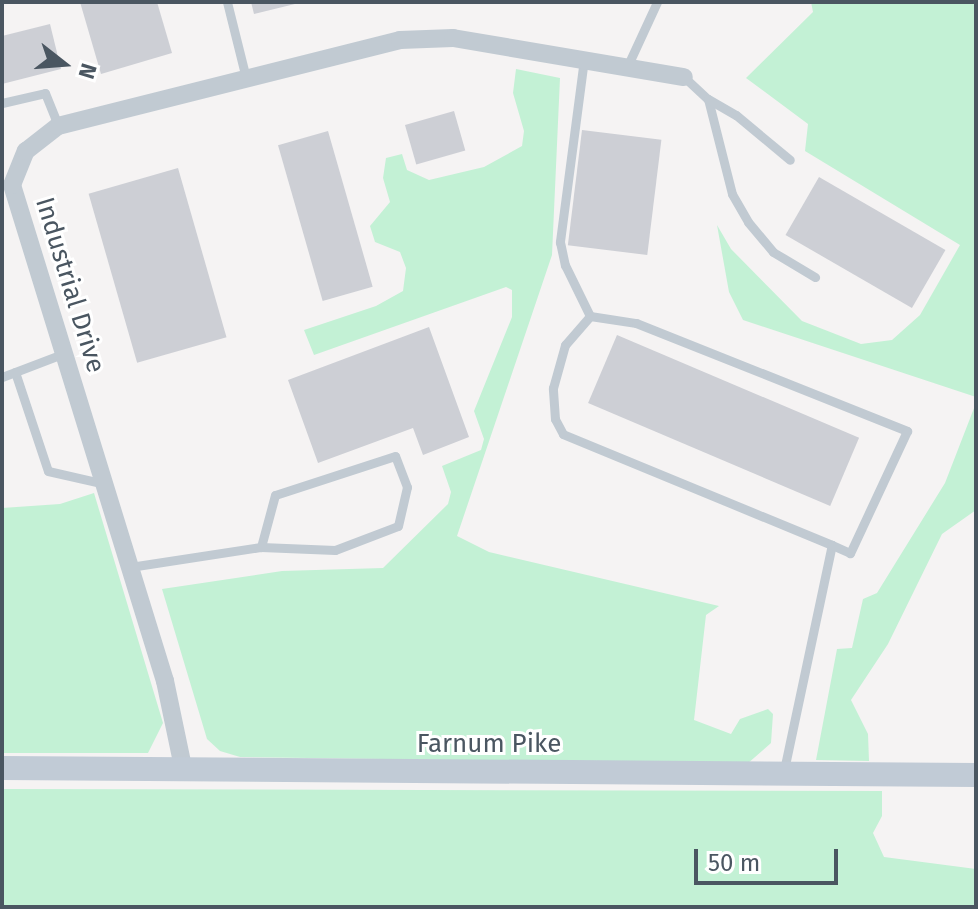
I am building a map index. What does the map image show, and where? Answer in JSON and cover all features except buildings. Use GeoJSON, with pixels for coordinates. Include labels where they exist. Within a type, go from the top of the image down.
{"type":"FeatureCollection","features":[{"type":"Feature","properties":{"kind":"main road","name":"Farnum Pike"},"geometry":{"type":"LineString","coordinates":[[2,768],[976,775]]}},
{"type":"Feature","properties":{"kind":"street","name":"Industrial Drive"},"geometry":{"type":"LineString","coordinates":[[183,767],[165,681],[65,353],[10,205],[12,185],[26,151],[58,126],[400,40],[453,38],[684,77]]}},
{"type":"Feature","properties":{"kind":"lane"},"geometry":{"type":"LineString","coordinates":[[227,2],[246,78]]}},
{"type":"Feature","properties":{"kind":"lane"},"geometry":{"type":"LineString","coordinates":[[627,67],[657,2]]}},
{"type":"Feature","properties":{"kind":"lane"},"geometry":{"type":"LineString","coordinates":[[584,59],[560,242],[565,265],[590,316]]}},
{"type":"Feature","properties":{"kind":"lane"},"geometry":{"type":"LineString","coordinates":[[684,77],[708,99],[736,115],[790,160]]}},
{"type":"Feature","properties":{"kind":"lane"},"geometry":{"type":"LineString","coordinates":[[2,103],[45,93],[58,126]]}},
{"type":"Feature","properties":{"kind":"lane"},"geometry":{"type":"LineString","coordinates":[[708,99],[732,194],[748,222],[773,252],[815,277]]}},
{"type":"Feature","properties":{"kind":"lane"},"geometry":{"type":"LineString","coordinates":[[590,316],[636,323],[907,431],[850,553],[563,434],[555,419],[553,388],[565,345],[590,316]]}},
{"type":"Feature","properties":{"kind":"lane"},"geometry":{"type":"LineString","coordinates":[[2,377],[65,353]]}},
{"type":"Feature","properties":{"kind":"lane"},"geometry":{"type":"LineString","coordinates":[[15,372],[48,471],[105,484]]}},
{"type":"Feature","properties":{"kind":"lane"},"geometry":{"type":"LineString","coordinates":[[130,567],[261,547],[335,550],[398,526],[407,487],[395,456],[275,495],[261,547]]}},
{"type":"Feature","properties":{"kind":"lane"},"geometry":{"type":"LineString","coordinates":[[783,774],[832,545]]}},
{"type":"Feature","properties":{"kind":"green space"},"geometry":{"type":"Polygon","coordinates":[[[811,2],[976,2],[976,397],[743,320],[729,292],[717,225],[731,249],[802,321],[861,344],[892,340],[920,315],[960,245],[805,151],[808,124],[746,78],[813,12],[811,2]]]}},
{"type":"Feature","properties":{"kind":"green space"},"geometry":{"type":"Polygon","coordinates":[[[516,69],[560,78],[552,255],[457,536],[489,552],[719,606],[706,615],[694,720],[731,734],[740,719],[768,709],[773,714],[771,743],[747,764],[240,757],[220,751],[207,739],[162,589],[282,571],[383,568],[448,504],[451,492],[442,466],[481,450],[484,439],[474,411],[512,317],[512,290],[506,287],[314,355],[304,330],[376,306],[403,291],[406,268],[400,252],[375,242],[370,226],[390,202],[383,178],[386,158],[402,154],[407,170],[429,180],[484,167],[522,146],[524,131],[513,93],[516,69]]]}},
{"type":"Feature","properties":{"kind":"green space"},"geometry":{"type":"Polygon","coordinates":[[[976,403],[976,510],[942,534],[888,644],[851,700],[868,734],[869,761],[816,760],[837,649],[852,648],[863,599],[877,593],[945,483],[976,403]]]}},
{"type":"Feature","properties":{"kind":"green space"},"geometry":{"type":"Polygon","coordinates":[[[94,493],[163,723],[148,753],[2,753],[2,508],[60,504],[94,493]]]}},
{"type":"Feature","properties":{"kind":"green space"},"geometry":{"type":"Polygon","coordinates":[[[2,789],[882,791],[882,816],[873,833],[884,857],[976,869],[976,907],[2,907],[2,789]]]}}]}
